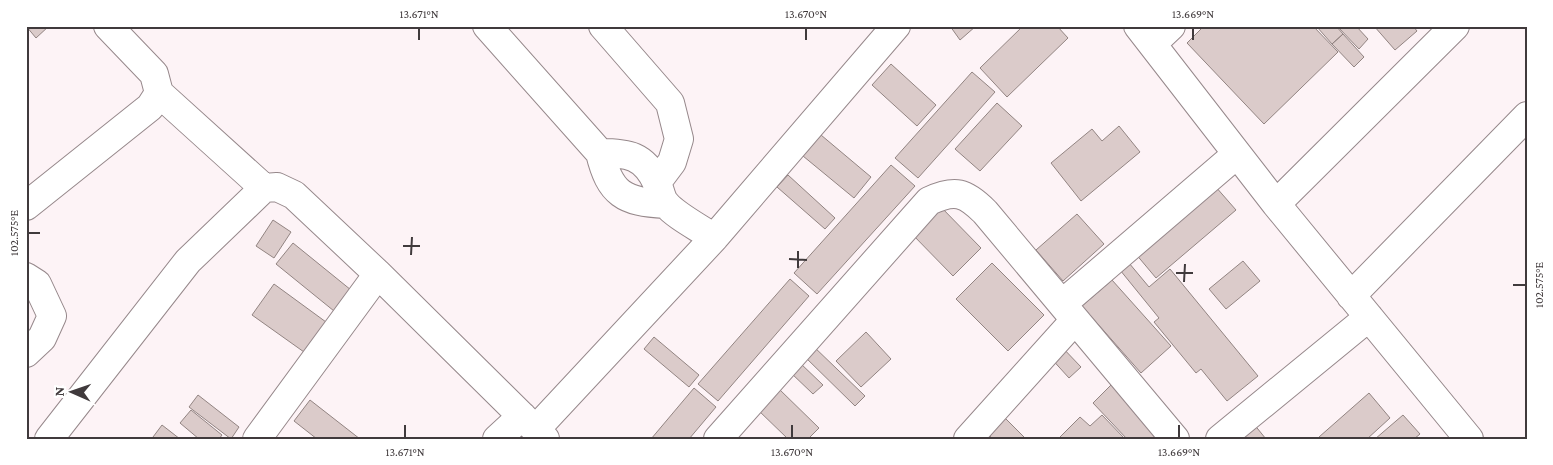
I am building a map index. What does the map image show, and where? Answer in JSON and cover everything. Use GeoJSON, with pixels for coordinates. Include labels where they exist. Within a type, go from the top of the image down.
{"type":"FeatureCollection","features":[{"type":"Feature","properties":{"kind":"street"},"geometry":{"type":"LineString","coordinates":[[108,26],[154,74],[159,93],[264,188]]}},
{"type":"Feature","properties":{"kind":"street"},"geometry":{"type":"LineString","coordinates":[[487,26],[600,153],[608,178],[623,195],[639,203],[661,193],[679,139],[670,102],[603,26]]}},
{"type":"Feature","properties":{"kind":"street"},"geometry":{"type":"LineString","coordinates":[[498,439],[535,428],[714,238],[896,26]]}},
{"type":"Feature","properties":{"kind":"street"},"geometry":{"type":"LineString","coordinates":[[1276,204],[1454,26]]}},
{"type":"Feature","properties":{"kind":"street"},"geometry":{"type":"LineString","coordinates":[[1153,32],[1237,154],[1469,439]]}},
{"type":"Feature","properties":{"kind":"street"},"geometry":{"type":"LineString","coordinates":[[26,206],[150,107],[159,93]]}},
{"type":"Feature","properties":{"kind":"street"},"geometry":{"type":"LineString","coordinates":[[1351,296],[1527,116]]}},
{"type":"Feature","properties":{"kind":"street"},"geometry":{"type":"LineString","coordinates":[[600,153],[622,153],[635,157],[646,165],[661,193],[714,238]]}},
{"type":"Feature","properties":{"kind":"street"},"geometry":{"type":"LineString","coordinates":[[968,439],[1069,312],[1237,154]]}},
{"type":"Feature","properties":{"kind":"street"},"geometry":{"type":"LineString","coordinates":[[49,439],[188,261],[264,188],[277,187],[294,195],[378,274],[535,428]]}},
{"type":"Feature","properties":{"kind":"street"},"geometry":{"type":"LineString","coordinates":[[718,439],[928,201],[945,194],[958,194],[972,199],[1175,439]]}},
{"type":"Feature","properties":{"kind":"street"},"geometry":{"type":"LineString","coordinates":[[258,439],[378,274]]}},
{"type":"Feature","properties":{"kind":"street"},"geometry":{"type":"LineString","coordinates":[[26,277],[37,284],[52,316],[42,338],[26,353]]}},
{"type":"Feature","properties":{"kind":"street"},"geometry":{"type":"LineString","coordinates":[[1220,439],[1369,317]]}},
{"type":"Feature","properties":{"kind":"building"},"geometry":{"type":"Polygon","coordinates":[[[26,26],[49,26],[36,38],[26,26]]]}},
{"type":"Feature","properties":{"kind":"building"},"geometry":{"type":"Polygon","coordinates":[[[950,26],[976,26],[960,40],[950,26]]]}},
{"type":"Feature","properties":{"kind":"building"},"geometry":{"type":"Polygon","coordinates":[[[1023,26],[1057,26],[1068,38],[1007,97],[980,68],[1023,26]]]}},
{"type":"Feature","properties":{"kind":"building"},"geometry":{"type":"Polygon","coordinates":[[[1204,26],[1313,26],[1338,52],[1264,124],[1187,43],[1204,26]]]}},
{"type":"Feature","properties":{"kind":"building"},"geometry":{"type":"Polygon","coordinates":[[[1336,26],[1343,34],[1332,44],[1317,27],[1336,26]]]}},
{"type":"Feature","properties":{"kind":"building"},"geometry":{"type":"Polygon","coordinates":[[[1356,26],[1368,39],[1359,49],[1338,27],[1356,26]]]}},
{"type":"Feature","properties":{"kind":"building"},"geometry":{"type":"Polygon","coordinates":[[[1374,26],[1413,26],[1417,31],[1395,50],[1374,26]]]}},
{"type":"Feature","properties":{"kind":"building"},"geometry":{"type":"Polygon","coordinates":[[[1343,34],[1364,57],[1354,67],[1332,44],[1343,34]]]}},
{"type":"Feature","properties":{"kind":"building"},"geometry":{"type":"Polygon","coordinates":[[[891,64],[936,105],[917,126],[872,85],[891,64]]]}},
{"type":"Feature","properties":{"kind":"building"},"geometry":{"type":"Polygon","coordinates":[[[972,72],[995,92],[918,178],[895,158],[972,72]]]}},
{"type":"Feature","properties":{"kind":"building"},"geometry":{"type":"Polygon","coordinates":[[[997,103],[1022,126],[980,171],[955,149],[997,103]]]}},
{"type":"Feature","properties":{"kind":"building"},"geometry":{"type":"Polygon","coordinates":[[[1119,126],[1140,152],[1081,201],[1051,163],[1092,129],[1102,141],[1119,126]]]}},
{"type":"Feature","properties":{"kind":"building"},"geometry":{"type":"Polygon","coordinates":[[[821,135],[871,177],[854,198],[803,156],[821,135]]]}},
{"type":"Feature","properties":{"kind":"building"},"geometry":{"type":"Polygon","coordinates":[[[891,165],[915,186],[817,294],[794,273],[891,165]]]}},
{"type":"Feature","properties":{"kind":"building"},"geometry":{"type":"Polygon","coordinates":[[[788,175],[835,218],[825,229],[777,187],[788,175]]]}},
{"type":"Feature","properties":{"kind":"building"},"geometry":{"type":"Polygon","coordinates":[[[1215,186],[1236,210],[1156,278],[1135,253],[1215,186]]]}},
{"type":"Feature","properties":{"kind":"building"},"geometry":{"type":"Polygon","coordinates":[[[938,204],[981,248],[953,276],[910,232],[938,204]]]}},
{"type":"Feature","properties":{"kind":"building"},"geometry":{"type":"Polygon","coordinates":[[[1077,214],[1104,244],[1063,281],[1036,250],[1077,214]]]}},
{"type":"Feature","properties":{"kind":"building"},"geometry":{"type":"Polygon","coordinates":[[[273,220],[291,232],[274,258],[256,246],[273,220]]]}},
{"type":"Feature","properties":{"kind":"building"},"geometry":{"type":"Polygon","coordinates":[[[293,243],[351,290],[334,311],[276,264],[293,243]]]}},
{"type":"Feature","properties":{"kind":"building"},"geometry":{"type":"Polygon","coordinates":[[[1243,261],[1260,281],[1226,309],[1209,289],[1243,261]]]}},
{"type":"Feature","properties":{"kind":"building"},"geometry":{"type":"Polygon","coordinates":[[[992,263],[1044,315],[1008,351],[956,299],[992,263]]]}},
{"type":"Feature","properties":{"kind":"building"},"geometry":{"type":"Polygon","coordinates":[[[1129,263],[1149,287],[1170,269],[1258,376],[1227,401],[1201,369],[1196,373],[1154,322],[1159,318],[1120,270],[1129,263]]]}},
{"type":"Feature","properties":{"kind":"building"},"geometry":{"type":"Polygon","coordinates":[[[790,279],[809,296],[718,401],[698,384],[790,279]]]}},
{"type":"Feature","properties":{"kind":"building"},"geometry":{"type":"Polygon","coordinates":[[[1112,280],[1171,346],[1141,373],[1082,306],[1112,280]]]}},
{"type":"Feature","properties":{"kind":"building"},"geometry":{"type":"Polygon","coordinates":[[[274,284],[326,322],[304,352],[252,315],[274,284]]]}},
{"type":"Feature","properties":{"kind":"building"},"geometry":{"type":"Polygon","coordinates":[[[866,332],[891,359],[861,387],[836,361],[866,332]]]}},
{"type":"Feature","properties":{"kind":"building"},"geometry":{"type":"Polygon","coordinates":[[[654,337],[699,375],[689,387],[644,349],[654,337]]]}},
{"type":"Feature","properties":{"kind":"building"},"geometry":{"type":"Polygon","coordinates":[[[811,344],[865,396],[855,406],[802,354],[811,344]]]}},
{"type":"Feature","properties":{"kind":"building"},"geometry":{"type":"Polygon","coordinates":[[[1060,345],[1081,367],[1069,378],[1049,356],[1060,345]]]}},
{"type":"Feature","properties":{"kind":"building"},"geometry":{"type":"Polygon","coordinates":[[[799,362],[823,385],[813,394],[790,372],[799,362]]]}},
{"type":"Feature","properties":{"kind":"building"},"geometry":{"type":"Polygon","coordinates":[[[1111,385],[1163,439],[1127,439],[1093,403],[1111,385]]]}},
{"type":"Feature","properties":{"kind":"building"},"geometry":{"type":"Polygon","coordinates":[[[694,388],[716,407],[689,439],[651,439],[694,388]]]}},
{"type":"Feature","properties":{"kind":"building"},"geometry":{"type":"Polygon","coordinates":[[[778,388],[819,428],[808,439],[788,439],[757,409],[778,388]]]}},
{"type":"Feature","properties":{"kind":"building"},"geometry":{"type":"Polygon","coordinates":[[[1369,393],[1390,418],[1367,439],[1320,439],[1319,437],[1369,393]]]}},
{"type":"Feature","properties":{"kind":"building"},"geometry":{"type":"Polygon","coordinates":[[[198,395],[239,427],[231,439],[189,407],[198,395]]]}},
{"type":"Feature","properties":{"kind":"building"},"geometry":{"type":"Polygon","coordinates":[[[310,400],[360,439],[317,439],[294,421],[310,400]]]}},
{"type":"Feature","properties":{"kind":"building"},"geometry":{"type":"Polygon","coordinates":[[[191,410],[222,435],[219,439],[199,439],[180,423],[191,410]]]}},
{"type":"Feature","properties":{"kind":"building"},"geometry":{"type":"Polygon","coordinates":[[[1102,415],[1125,439],[1058,439],[1080,417],[1090,426],[1102,415]]]}},
{"type":"Feature","properties":{"kind":"building"},"geometry":{"type":"Polygon","coordinates":[[[1403,415],[1420,434],[1414,439],[1375,439],[1403,415]]]}},
{"type":"Feature","properties":{"kind":"building"},"geometry":{"type":"Polygon","coordinates":[[[1004,417],[1026,439],[993,439],[988,434],[1004,417]]]}},
{"type":"Feature","properties":{"kind":"building"},"geometry":{"type":"Polygon","coordinates":[[[1253,423],[1266,439],[1234,439],[1253,423]]]}},
{"type":"Feature","properties":{"kind":"building"},"geometry":{"type":"Polygon","coordinates":[[[162,425],[180,439],[155,439],[153,437],[162,425]]]}}]}
